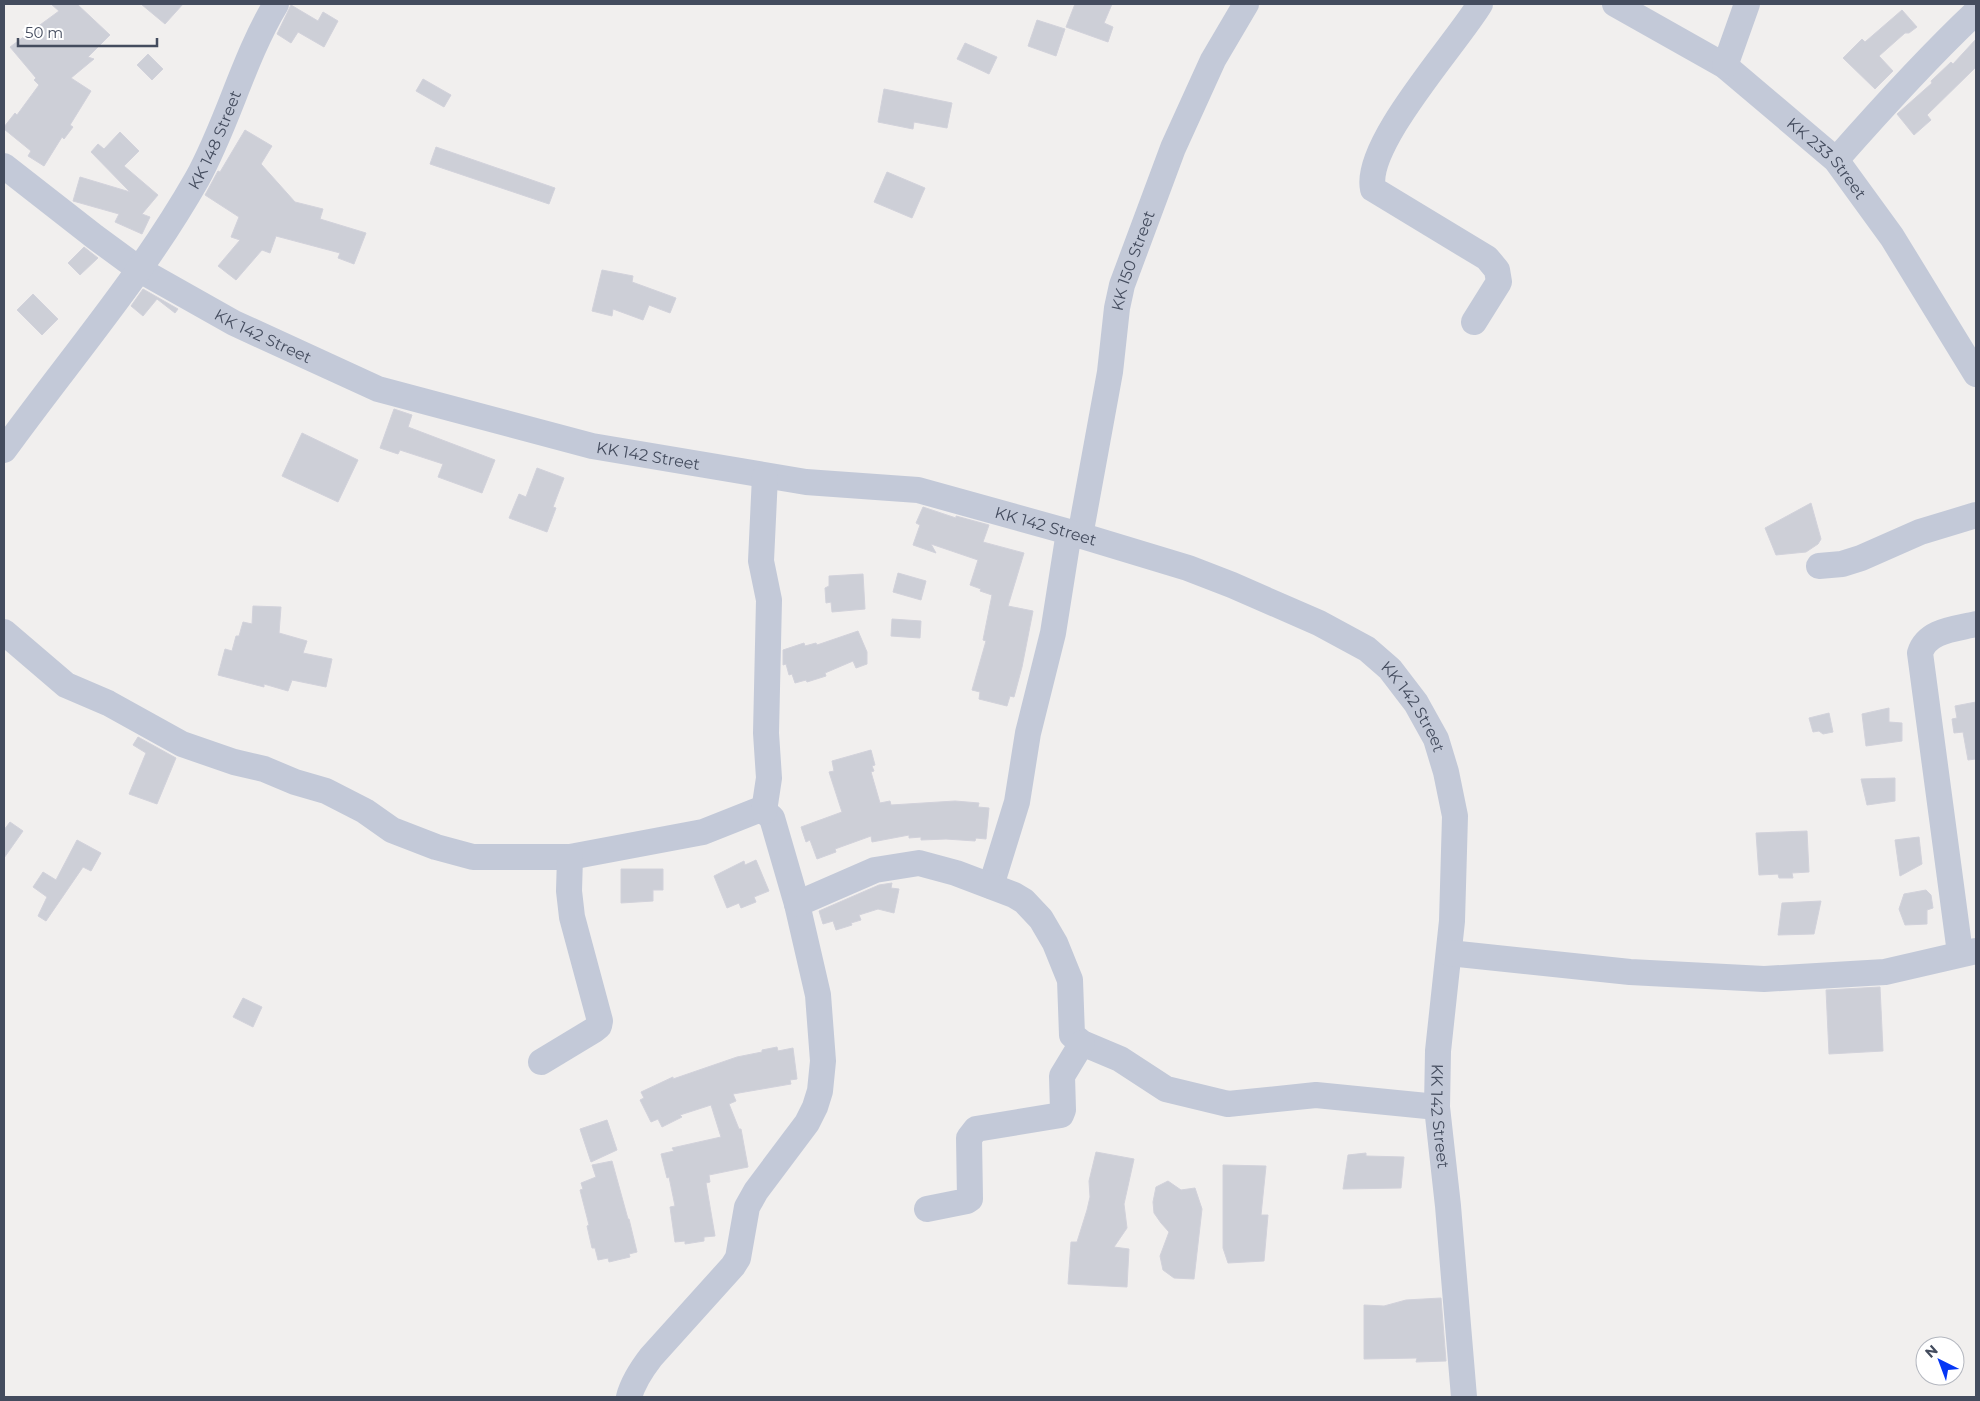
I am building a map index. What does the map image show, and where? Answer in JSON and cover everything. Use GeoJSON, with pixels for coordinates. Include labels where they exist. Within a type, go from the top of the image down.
{"type":"FeatureCollection","features":[{"type":"Feature","properties":{"kind":"street","name":"KK 148 Street"},"geometry":{"type":"LineString","coordinates":[[4,450],[140,270],[197,179],[221,132],[260,30],[276,4]]}},
{"type":"Feature","properties":{"kind":"street","name":"KK 150 Street"},"geometry":{"type":"LineString","coordinates":[[991,886],[1017,802],[1028,733],[1053,633],[1110,372],[1117,308],[1122,285],[1173,148],[1213,60],[1246,4]]}},
{"type":"Feature","properties":{"kind":"street"},"geometry":{"type":"LineString","coordinates":[[1474,322],[1499,282],[1497,270],[1487,258],[1446,232],[1383,197],[1373,189],[1371,180],[1378,156],[1401,114],[1480,4]]}},
{"type":"Feature","properties":{"kind":"street","name":"KK 233 Street"},"geometry":{"type":"LineString","coordinates":[[1615,4],[1725,66],[1836,160],[1892,237],[1974,365]]}},
{"type":"Feature","properties":{"kind":"street"},"geometry":{"type":"LineString","coordinates":[[1725,66],[1747,4]]}},
{"type":"Feature","properties":{"kind":"street"},"geometry":{"type":"LineString","coordinates":[[1836,160],[1898,90],[1976,12]]}},
{"type":"Feature","properties":{"kind":"street","name":"KK 142 Street"},"geometry":{"type":"LineString","coordinates":[[4,166],[140,270],[234,323],[378,388],[592,446],[806,482],[918,490],[1188,568],[1319,623],[1367,649],[1390,670],[1416,703],[1436,739],[1446,772],[1455,816],[1452,921],[1438,1051],[1437,1107],[1449,1215],[1464,1397]]}},
{"type":"Feature","properties":{"kind":"street"},"geometry":{"type":"LineString","coordinates":[[764,811],[769,778],[766,733],[768,600],[761,561],[765,476]]}},
{"type":"Feature","properties":{"kind":"street"},"geometry":{"type":"LineString","coordinates":[[1819,566],[1842,564],[1862,558],[1920,532],[1976,515]]}},
{"type":"Feature","properties":{"kind":"street"},"geometry":{"type":"LineString","coordinates":[[1449,953],[1630,972],[1764,979],[1885,972],[1968,952],[1920,653],[1923,645],[1939,633],[1976,624]]}},
{"type":"Feature","properties":{"kind":"street"},"geometry":{"type":"LineString","coordinates":[[4,632],[66,685],[108,703],[182,744],[234,762],[264,769],[295,782],[326,791],[365,811],[392,830],[427,844],[473,857],[570,857],[703,832],[756,811],[764,811],[774,822],[797,904],[818,994],[823,1061],[820,1091],[807,1123],[756,1191],[747,1207],[738,1258],[733,1266],[650,1357],[636,1379],[629,1397]]}},
{"type":"Feature","properties":{"kind":"street"},"geometry":{"type":"LineString","coordinates":[[541,1062],[594,1030],[599,1026],[600,1021],[572,917],[569,890],[570,857]]}},
{"type":"Feature","properties":{"kind":"street"},"geometry":{"type":"LineString","coordinates":[[797,904],[875,870],[919,863],[991,886],[1024,901],[1041,919],[1055,943],[1070,980],[1071,1031],[1075,1038],[1082,1043],[1120,1059],[1166,1089],[1228,1104],[1316,1095],[1437,1107]]}},
{"type":"Feature","properties":{"kind":"street"},"geometry":{"type":"LineString","coordinates":[[927,1209],[970,1199],[969,1138],[976,1129],[1060,1115],[1063,1110],[1062,1076],[1082,1043]]}},
{"type":"Feature","properties":{"kind":"building"},"geometry":{"type":"Polygon","coordinates":[[[51,4],[77,4],[110,35],[88,57],[94,59],[71,78],[91,91],[70,125],[73,127],[64,139],[62,137],[44,166],[28,156],[31,151],[4,127],[15,113],[17,115],[39,85],[34,80],[36,78],[10,47],[59,11],[51,4]]]}},
{"type":"Feature","properties":{"kind":"building"},"geometry":{"type":"Polygon","coordinates":[[[141,4],[183,4],[165,24],[141,4]]]}},
{"type":"Feature","properties":{"kind":"building"},"geometry":{"type":"Polygon","coordinates":[[[1075,4],[1112,4],[1104,23],[1113,27],[1108,42],[1066,27],[1075,4]]]}},
{"type":"Feature","properties":{"kind":"building"},"geometry":{"type":"Polygon","coordinates":[[[291,5],[318,21],[323,12],[338,21],[324,47],[298,32],[291,43],[277,34],[291,5]]]}},
{"type":"Feature","properties":{"kind":"building"},"geometry":{"type":"Polygon","coordinates":[[[1902,10],[1917,27],[1909,33],[1905,33],[1879,56],[1893,71],[1875,89],[1843,58],[1862,39],[1865,42],[1902,10]]]}},
{"type":"Feature","properties":{"kind":"building"},"geometry":{"type":"Polygon","coordinates":[[[1037,20],[1065,29],[1056,56],[1028,46],[1037,20]]]}},
{"type":"Feature","properties":{"kind":"building"},"geometry":{"type":"Polygon","coordinates":[[[1976,39],[1976,67],[1927,115],[1931,120],[1914,135],[1897,114],[1932,83],[1931,81],[1951,62],[1953,64],[1976,39]]]}},
{"type":"Feature","properties":{"kind":"building"},"geometry":{"type":"Polygon","coordinates":[[[965,43],[997,57],[989,74],[957,59],[965,43]]]}},
{"type":"Feature","properties":{"kind":"building"},"geometry":{"type":"Polygon","coordinates":[[[148,54],[163,69],[152,80],[137,65],[148,54]]]}},
{"type":"Feature","properties":{"kind":"building"},"geometry":{"type":"Polygon","coordinates":[[[423,79],[451,95],[444,107],[416,91],[423,79]]]}},
{"type":"Feature","properties":{"kind":"building"},"geometry":{"type":"Polygon","coordinates":[[[884,89],[952,103],[947,128],[914,122],[913,129],[878,122],[884,89]]]}},
{"type":"Feature","properties":{"kind":"building"},"geometry":{"type":"Polygon","coordinates":[[[245,130],[272,146],[261,164],[295,202],[323,209],[320,219],[366,233],[354,264],[338,258],[340,253],[276,236],[270,253],[262,250],[236,280],[218,266],[240,240],[231,237],[239,217],[205,195],[218,171],[220,172],[245,130]]]}},
{"type":"Feature","properties":{"kind":"building"},"geometry":{"type":"Polygon","coordinates":[[[120,132],[139,151],[124,166],[158,195],[142,214],[150,217],[142,234],[115,222],[119,214],[73,201],[80,177],[130,192],[91,152],[98,144],[104,149],[120,132]]]}},
{"type":"Feature","properties":{"kind":"building"},"geometry":{"type":"Polygon","coordinates":[[[436,147],[555,188],[549,204],[430,164],[436,147]]]}},
{"type":"Feature","properties":{"kind":"building"},"geometry":{"type":"Polygon","coordinates":[[[887,172],[925,188],[912,218],[874,202],[887,172]]]}},
{"type":"Feature","properties":{"kind":"building"},"geometry":{"type":"Polygon","coordinates":[[[84,247],[98,258],[80,275],[68,263],[84,247]]]}},
{"type":"Feature","properties":{"kind":"building"},"geometry":{"type":"Polygon","coordinates":[[[602,270],[633,276],[632,282],[676,298],[670,313],[649,305],[643,320],[613,309],[612,316],[592,311],[602,270]]]}},
{"type":"Feature","properties":{"kind":"building"},"geometry":{"type":"Polygon","coordinates":[[[143,289],[178,309],[175,313],[157,299],[143,316],[131,306],[143,289]]]}},
{"type":"Feature","properties":{"kind":"building"},"geometry":{"type":"Polygon","coordinates":[[[33,294],[58,319],[42,335],[17,310],[33,294]]]}},
{"type":"Feature","properties":{"kind":"building"},"geometry":{"type":"Polygon","coordinates":[[[394,409],[412,415],[408,427],[495,460],[482,493],[438,477],[443,464],[400,450],[398,454],[380,448],[394,409]]]}},
{"type":"Feature","properties":{"kind":"building"},"geometry":{"type":"Polygon","coordinates":[[[302,433],[358,460],[338,502],[282,476],[302,433]]]}},
{"type":"Feature","properties":{"kind":"building"},"geometry":{"type":"Polygon","coordinates":[[[537,468],[564,478],[553,507],[556,508],[547,532],[509,518],[519,494],[526,497],[537,468]]]}},
{"type":"Feature","properties":{"kind":"building"},"geometry":{"type":"Polygon","coordinates":[[[1811,503],[1821,539],[1818,544],[1806,552],[1776,555],[1765,528],[1811,503]]]}},
{"type":"Feature","properties":{"kind":"building"},"geometry":{"type":"Polygon","coordinates":[[[923,507],[956,518],[956,516],[989,525],[983,542],[1024,553],[1008,606],[1033,611],[1014,697],[1010,696],[1007,706],[979,699],[980,692],[972,690],[986,641],[983,640],[992,595],[970,585],[978,560],[931,544],[936,553],[913,545],[920,525],[916,523],[923,507]]]}},
{"type":"Feature","properties":{"kind":"building"},"geometry":{"type":"Polygon","coordinates":[[[898,573],[926,581],[921,600],[893,592],[898,573]]]}},
{"type":"Feature","properties":{"kind":"building"},"geometry":{"type":"Polygon","coordinates":[[[863,574],[865,609],[832,612],[831,602],[826,603],[825,588],[829,586],[829,576],[863,574]]]}},
{"type":"Feature","properties":{"kind":"building"},"geometry":{"type":"Polygon","coordinates":[[[253,606],[281,607],[279,633],[307,641],[303,653],[332,659],[326,687],[292,680],[288,691],[218,675],[225,649],[232,651],[236,636],[239,636],[243,622],[252,624],[253,606]]]}},
{"type":"Feature","properties":{"kind":"building"},"geometry":{"type":"Polygon","coordinates":[[[892,619],[921,621],[920,638],[891,636],[892,619]]]}},
{"type":"Feature","properties":{"kind":"building"},"geometry":{"type":"Polygon","coordinates":[[[858,631],[867,652],[867,664],[856,668],[853,661],[825,673],[826,676],[807,682],[806,680],[795,683],[792,674],[789,675],[786,664],[783,665],[783,650],[804,643],[805,646],[816,643],[817,645],[858,631]]]}},
{"type":"Feature","properties":{"kind":"building"},"geometry":{"type":"Polygon","coordinates":[[[1976,702],[1976,759],[1968,760],[1963,732],[1954,733],[1952,719],[1957,718],[1955,706],[1976,702]]]}},
{"type":"Feature","properties":{"kind":"building"},"geometry":{"type":"Polygon","coordinates":[[[1889,708],[1889,722],[1902,723],[1902,741],[1866,746],[1862,714],[1889,708]]]}},
{"type":"Feature","properties":{"kind":"building"},"geometry":{"type":"Polygon","coordinates":[[[1829,713],[1833,732],[1823,734],[1819,731],[1813,732],[1809,718],[1829,713]]]}},
{"type":"Feature","properties":{"kind":"building"},"geometry":{"type":"Polygon","coordinates":[[[138,737],[176,758],[157,804],[129,794],[146,753],[133,745],[138,737]]]}},
{"type":"Feature","properties":{"kind":"building"},"geometry":{"type":"Polygon","coordinates":[[[871,750],[875,765],[872,766],[874,771],[871,772],[880,803],[890,801],[891,805],[955,801],[979,803],[978,807],[989,808],[986,839],[976,838],[975,841],[921,840],[921,837],[909,838],[909,835],[872,842],[871,836],[835,849],[836,852],[817,859],[810,840],[806,842],[801,827],[842,812],[829,772],[834,771],[832,761],[871,750]]]}},
{"type":"Feature","properties":{"kind":"building"},"geometry":{"type":"Polygon","coordinates":[[[1895,778],[1895,801],[1867,805],[1861,779],[1895,778]]]}},
{"type":"Feature","properties":{"kind":"building"},"geometry":{"type":"Polygon","coordinates":[[[10,822],[23,831],[4,858],[4,830],[10,822]]]}},
{"type":"Feature","properties":{"kind":"building"},"geometry":{"type":"Polygon","coordinates":[[[1807,831],[1809,872],[1792,873],[1793,878],[1779,878],[1778,874],[1759,875],[1756,833],[1807,831]]]}},
{"type":"Feature","properties":{"kind":"building"},"geometry":{"type":"Polygon","coordinates":[[[1919,837],[1922,864],[1900,876],[1895,840],[1919,837]]]}},
{"type":"Feature","properties":{"kind":"building"},"geometry":{"type":"Polygon","coordinates":[[[77,840],[101,853],[91,871],[83,867],[46,921],[38,916],[47,897],[33,887],[43,872],[56,880],[77,840]]]}},
{"type":"Feature","properties":{"kind":"building"},"geometry":{"type":"Polygon","coordinates":[[[756,860],[769,891],[754,897],[756,902],[741,908],[739,903],[727,908],[714,876],[744,861],[745,865],[756,860]]]}},
{"type":"Feature","properties":{"kind":"building"},"geometry":{"type":"Polygon","coordinates":[[[621,869],[663,869],[663,890],[653,890],[653,901],[621,903],[621,869]]]}},
{"type":"Feature","properties":{"kind":"building"},"geometry":{"type":"Polygon","coordinates":[[[892,883],[891,888],[899,889],[894,913],[878,909],[859,915],[861,920],[836,930],[833,921],[823,924],[819,911],[879,885],[892,883]]]}},
{"type":"Feature","properties":{"kind":"building"},"geometry":{"type":"Polygon","coordinates":[[[1926,890],[1931,895],[1933,908],[1927,910],[1927,924],[1905,925],[1899,909],[1904,894],[1926,890]]]}},
{"type":"Feature","properties":{"kind":"building"},"geometry":{"type":"Polygon","coordinates":[[[1821,901],[1814,934],[1778,935],[1782,903],[1821,901]]]}},
{"type":"Feature","properties":{"kind":"building"},"geometry":{"type":"Polygon","coordinates":[[[1880,987],[1883,1051],[1829,1054],[1826,990],[1880,987]]]}},
{"type":"Feature","properties":{"kind":"building"},"geometry":{"type":"Polygon","coordinates":[[[243,998],[262,1007],[253,1027],[233,1017],[243,998]]]}},
{"type":"Feature","properties":{"kind":"building"},"geometry":{"type":"Polygon","coordinates":[[[777,1047],[778,1051],[793,1048],[797,1079],[790,1080],[791,1084],[733,1094],[736,1101],[729,1104],[739,1129],[741,1129],[748,1167],[709,1175],[710,1182],[706,1183],[715,1236],[704,1237],[704,1241],[685,1244],[685,1241],[675,1242],[670,1207],[675,1206],[669,1177],[667,1178],[661,1154],[674,1151],[672,1148],[721,1137],[711,1105],[680,1115],[682,1117],[662,1127],[658,1119],[651,1122],[640,1100],[644,1098],[641,1092],[673,1077],[673,1079],[737,1057],[777,1047]]]}},
{"type":"Feature","properties":{"kind":"building"},"geometry":{"type":"Polygon","coordinates":[[[607,1120],[617,1150],[591,1162],[580,1129],[607,1120]]]}},
{"type":"Feature","properties":{"kind":"building"},"geometry":{"type":"Polygon","coordinates":[[[1096,1152],[1134,1159],[1124,1204],[1127,1228],[1114,1247],[1129,1249],[1127,1287],[1068,1284],[1071,1242],[1077,1242],[1087,1210],[1090,1197],[1089,1181],[1096,1152]]]}},
{"type":"Feature","properties":{"kind":"building"},"geometry":{"type":"Polygon","coordinates":[[[1366,1153],[1366,1156],[1404,1157],[1401,1188],[1343,1189],[1348,1155],[1366,1153]]]}},
{"type":"Feature","properties":{"kind":"building"},"geometry":{"type":"Polygon","coordinates":[[[612,1161],[637,1252],[629,1254],[630,1257],[609,1262],[608,1258],[598,1260],[595,1248],[592,1248],[587,1226],[589,1225],[580,1190],[583,1189],[581,1183],[596,1177],[592,1165],[612,1161]]]}},
{"type":"Feature","properties":{"kind":"building"},"geometry":{"type":"Polygon","coordinates":[[[1223,1165],[1266,1166],[1261,1215],[1268,1215],[1264,1261],[1228,1263],[1223,1248],[1223,1165]]]}},
{"type":"Feature","properties":{"kind":"building"},"geometry":{"type":"Polygon","coordinates":[[[1168,1181],[1181,1190],[1195,1188],[1202,1209],[1194,1279],[1174,1278],[1163,1270],[1160,1256],[1169,1232],[1154,1213],[1153,1202],[1156,1187],[1168,1181]]]}},
{"type":"Feature","properties":{"kind":"building"},"geometry":{"type":"Polygon","coordinates":[[[1441,1298],[1446,1361],[1416,1362],[1417,1358],[1364,1359],[1364,1305],[1384,1306],[1406,1300],[1441,1298]]]}}]}
